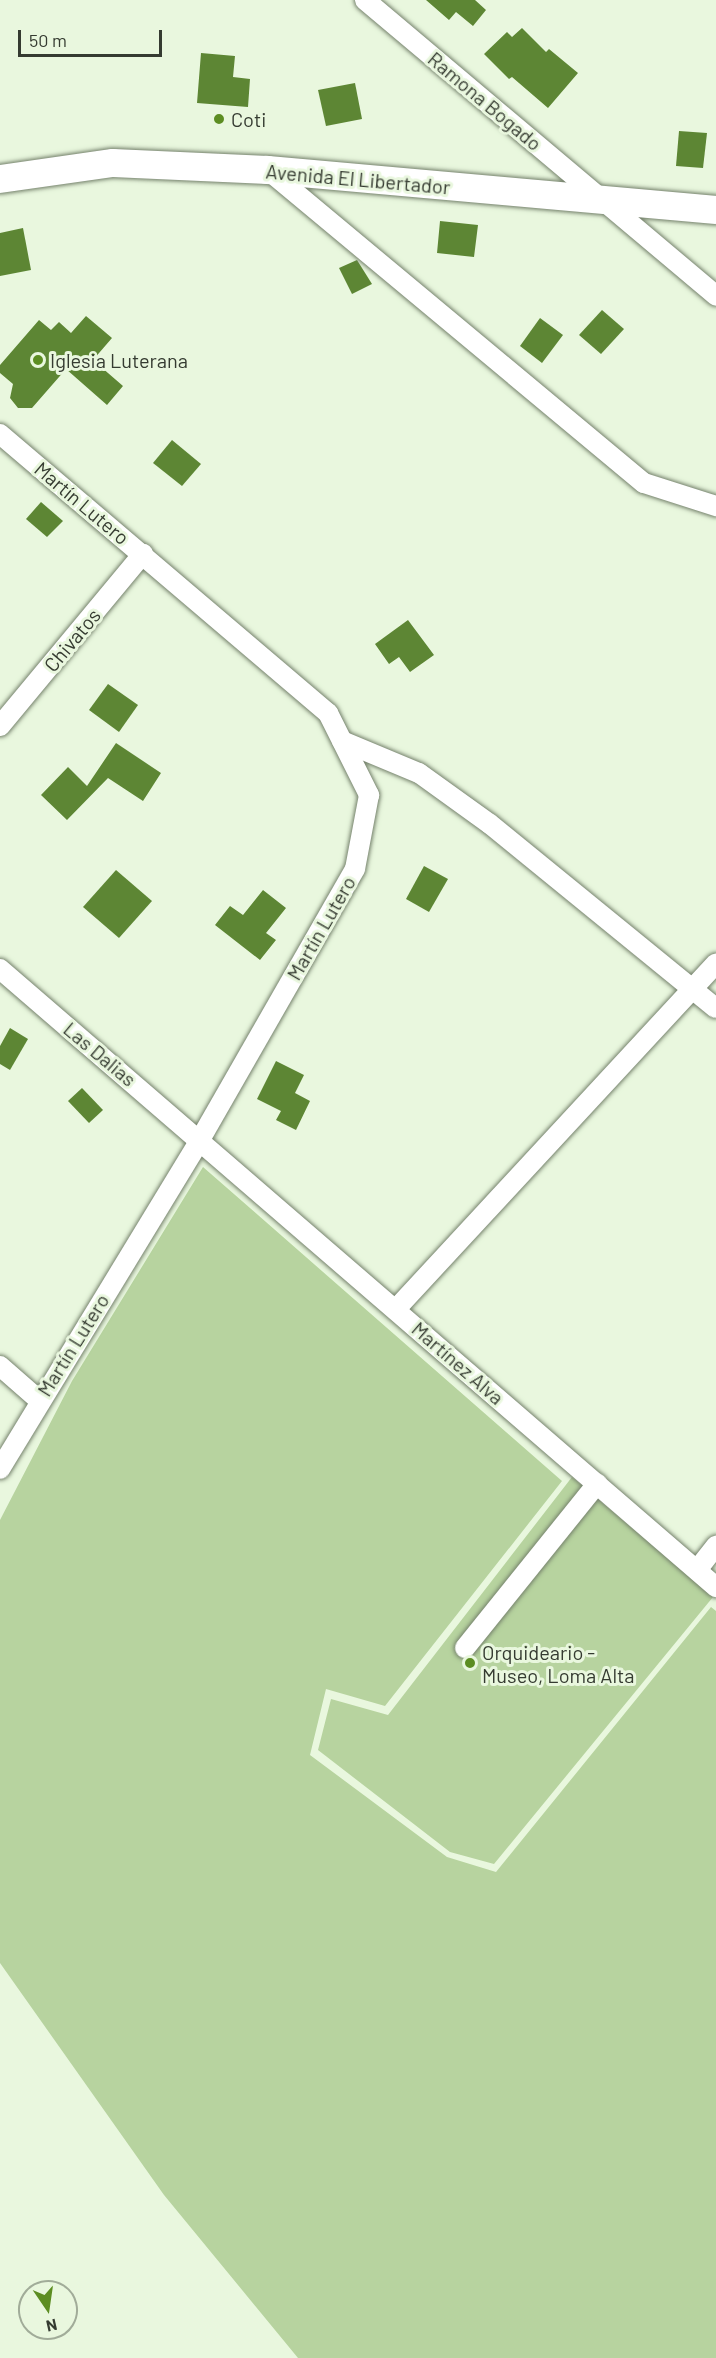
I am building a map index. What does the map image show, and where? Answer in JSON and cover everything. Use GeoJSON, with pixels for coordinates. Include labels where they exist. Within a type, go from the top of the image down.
{"type":"FeatureCollection","features":[{"type":"Feature","properties":{"kind":"main road","name":"Avenida El Libertador"},"geometry":{"type":"LineString","coordinates":[[0,179],[113,164],[268,170],[606,202],[716,210]]}},
{"type":"Feature","properties":{"kind":"street","name":"Ramona Bogado"},"geometry":{"type":"LineString","coordinates":[[365,0],[716,296]]}},
{"type":"Feature","properties":{"kind":"street"},"geometry":{"type":"LineString","coordinates":[[268,170],[644,483],[716,506]]}},
{"type":"Feature","properties":{"kind":"street","name":"Martín Lutero"},"geometry":{"type":"LineString","coordinates":[[0,434],[328,713],[369,795],[355,869],[200,1140],[39,1400],[0,1469]]}},
{"type":"Feature","properties":{"kind":"street","name":"Chivatos"},"geometry":{"type":"LineString","coordinates":[[0,726],[143,554]]}},
{"type":"Feature","properties":{"kind":"street"},"geometry":{"type":"LineString","coordinates":[[342,741],[419,774],[454,799],[716,1008]]}},
{"type":"Feature","properties":{"kind":"street"},"geometry":{"type":"LineString","coordinates":[[396,1310],[694,991],[716,963]]}},
{"type":"Feature","properties":{"kind":"street","name":"Las Dalias"},"geometry":{"type":"LineString","coordinates":[[0,969],[200,1140]]}},
{"type":"Feature","properties":{"kind":"street","name":"Martínez Alva"},"geometry":{"type":"LineString","coordinates":[[200,1140],[716,1587]]}},
{"type":"Feature","properties":{"kind":"street"},"geometry":{"type":"LineString","coordinates":[[0,1366],[39,1400]]}},
{"type":"Feature","properties":{"kind":"street"},"geometry":{"type":"LineString","coordinates":[[465,1648],[597,1484]]}},
{"type":"Feature","properties":{"kind":"street"},"geometry":{"type":"LineString","coordinates":[[697,1570],[716,1546]]}},
{"type":"Feature","properties":{"kind":"green space"},"geometry":{"type":"Polygon","coordinates":[[[203,1167],[562,1481],[385,1706],[326,1689],[310,1755],[447,1857],[496,1872],[711,1607],[716,1611],[716,2358],[298,2358],[164,2195],[0,1963],[0,1520],[72,1381],[203,1167]]]}},
{"type":"Feature","properties":{"kind":"green space"},"geometry":{"type":"Polygon","coordinates":[[[572,1477],[713,1597],[494,1864],[450,1852],[318,1750],[331,1699],[388,1715],[572,1477]]]}},
{"type":"Feature","properties":{"kind":"building"},"geometry":{"type":"Polygon","coordinates":[[[426,0],[475,0],[486,10],[473,26],[456,12],[449,20],[426,0]]]}},
{"type":"Feature","properties":{"kind":"building"},"geometry":{"type":"Polygon","coordinates":[[[522,28],[546,52],[549,49],[578,73],[548,108],[512,77],[509,79],[484,54],[507,32],[512,37],[522,28]]]}},
{"type":"Feature","properties":{"kind":"building"},"geometry":{"type":"Polygon","coordinates":[[[201,53],[235,56],[233,77],[250,79],[248,107],[197,103],[201,53]]]}},
{"type":"Feature","properties":{"kind":"building"},"geometry":{"type":"Polygon","coordinates":[[[355,83],[362,119],[326,126],[318,90],[355,83]]]}},
{"type":"Feature","properties":{"kind":"building"},"geometry":{"type":"Polygon","coordinates":[[[679,131],[707,133],[703,168],[676,166],[679,131]]]}},
{"type":"Feature","properties":{"kind":"building"},"geometry":{"type":"Polygon","coordinates":[[[440,221],[478,225],[474,257],[437,253],[440,221]]]}},
{"type":"Feature","properties":{"kind":"building"},"geometry":{"type":"Polygon","coordinates":[[[23,228],[31,270],[0,276],[0,233],[23,228]]]}},
{"type":"Feature","properties":{"kind":"building"},"geometry":{"type":"Polygon","coordinates":[[[357,260],[372,284],[352,294],[339,268],[357,260]]]}},
{"type":"Feature","properties":{"kind":"building"},"geometry":{"type":"Polygon","coordinates":[[[602,310],[624,329],[601,354],[579,335],[602,310]]]}},
{"type":"Feature","properties":{"kind":"building"},"geometry":{"type":"Polygon","coordinates":[[[86,316],[112,338],[93,360],[123,386],[107,405],[66,369],[32,408],[18,408],[10,398],[13,384],[0,373],[0,365],[39,320],[51,330],[59,322],[71,333],[86,316]]]}},
{"type":"Feature","properties":{"kind":"building"},"geometry":{"type":"Polygon","coordinates":[[[540,318],[563,335],[542,363],[520,346],[540,318]]]}},
{"type":"Feature","properties":{"kind":"building"},"geometry":{"type":"Polygon","coordinates":[[[172,440],[201,464],[182,486],[153,463],[172,440]]]}},
{"type":"Feature","properties":{"kind":"building"},"geometry":{"type":"Polygon","coordinates":[[[41,502],[63,521],[47,537],[26,519],[41,502]]]}},
{"type":"Feature","properties":{"kind":"building"},"geometry":{"type":"Polygon","coordinates":[[[408,620],[434,655],[410,672],[399,657],[389,664],[375,644],[408,620]]]}},
{"type":"Feature","properties":{"kind":"building"},"geometry":{"type":"Polygon","coordinates":[[[108,684],[138,705],[119,732],[89,710],[108,684]]]}},
{"type":"Feature","properties":{"kind":"building"},"geometry":{"type":"Polygon","coordinates":[[[116,743],[161,773],[143,801],[108,778],[67,820],[41,795],[68,767],[87,786],[116,743]]]}},
{"type":"Feature","properties":{"kind":"building"},"geometry":{"type":"Polygon","coordinates":[[[424,866],[448,879],[429,912],[406,899],[424,866]]]}},
{"type":"Feature","properties":{"kind":"building"},"geometry":{"type":"Polygon","coordinates":[[[116,870],[152,901],[119,938],[83,907],[116,870]]]}},
{"type":"Feature","properties":{"kind":"building"},"geometry":{"type":"Polygon","coordinates":[[[263,890],[286,908],[266,933],[276,940],[260,960],[215,925],[230,906],[243,915],[263,890]]]}},
{"type":"Feature","properties":{"kind":"building"},"geometry":{"type":"Polygon","coordinates":[[[10,1028],[28,1039],[10,1070],[0,1064],[0,1046],[10,1028]]]}},
{"type":"Feature","properties":{"kind":"building"},"geometry":{"type":"Polygon","coordinates":[[[276,1061],[304,1075],[295,1093],[310,1101],[296,1130],[276,1120],[281,1111],[257,1099],[276,1061]]]}},
{"type":"Feature","properties":{"kind":"building"},"geometry":{"type":"Polygon","coordinates":[[[82,1088],[103,1110],[89,1123],[68,1101],[82,1088]]]}},
{"type":"Feature","properties":{"kind":"place","name":"Coti"},"geometry":{"type":"Point","coordinates":[219,119]}},
{"type":"Feature","properties":{"kind":"place","name":"Iglesia Luterana"},"geometry":{"type":"Point","coordinates":[38,360]}},
{"type":"Feature","properties":{"kind":"place","name":"Orquideario - Museo, Loma Alta"},"geometry":{"type":"Point","coordinates":[470,1663]}}]}
